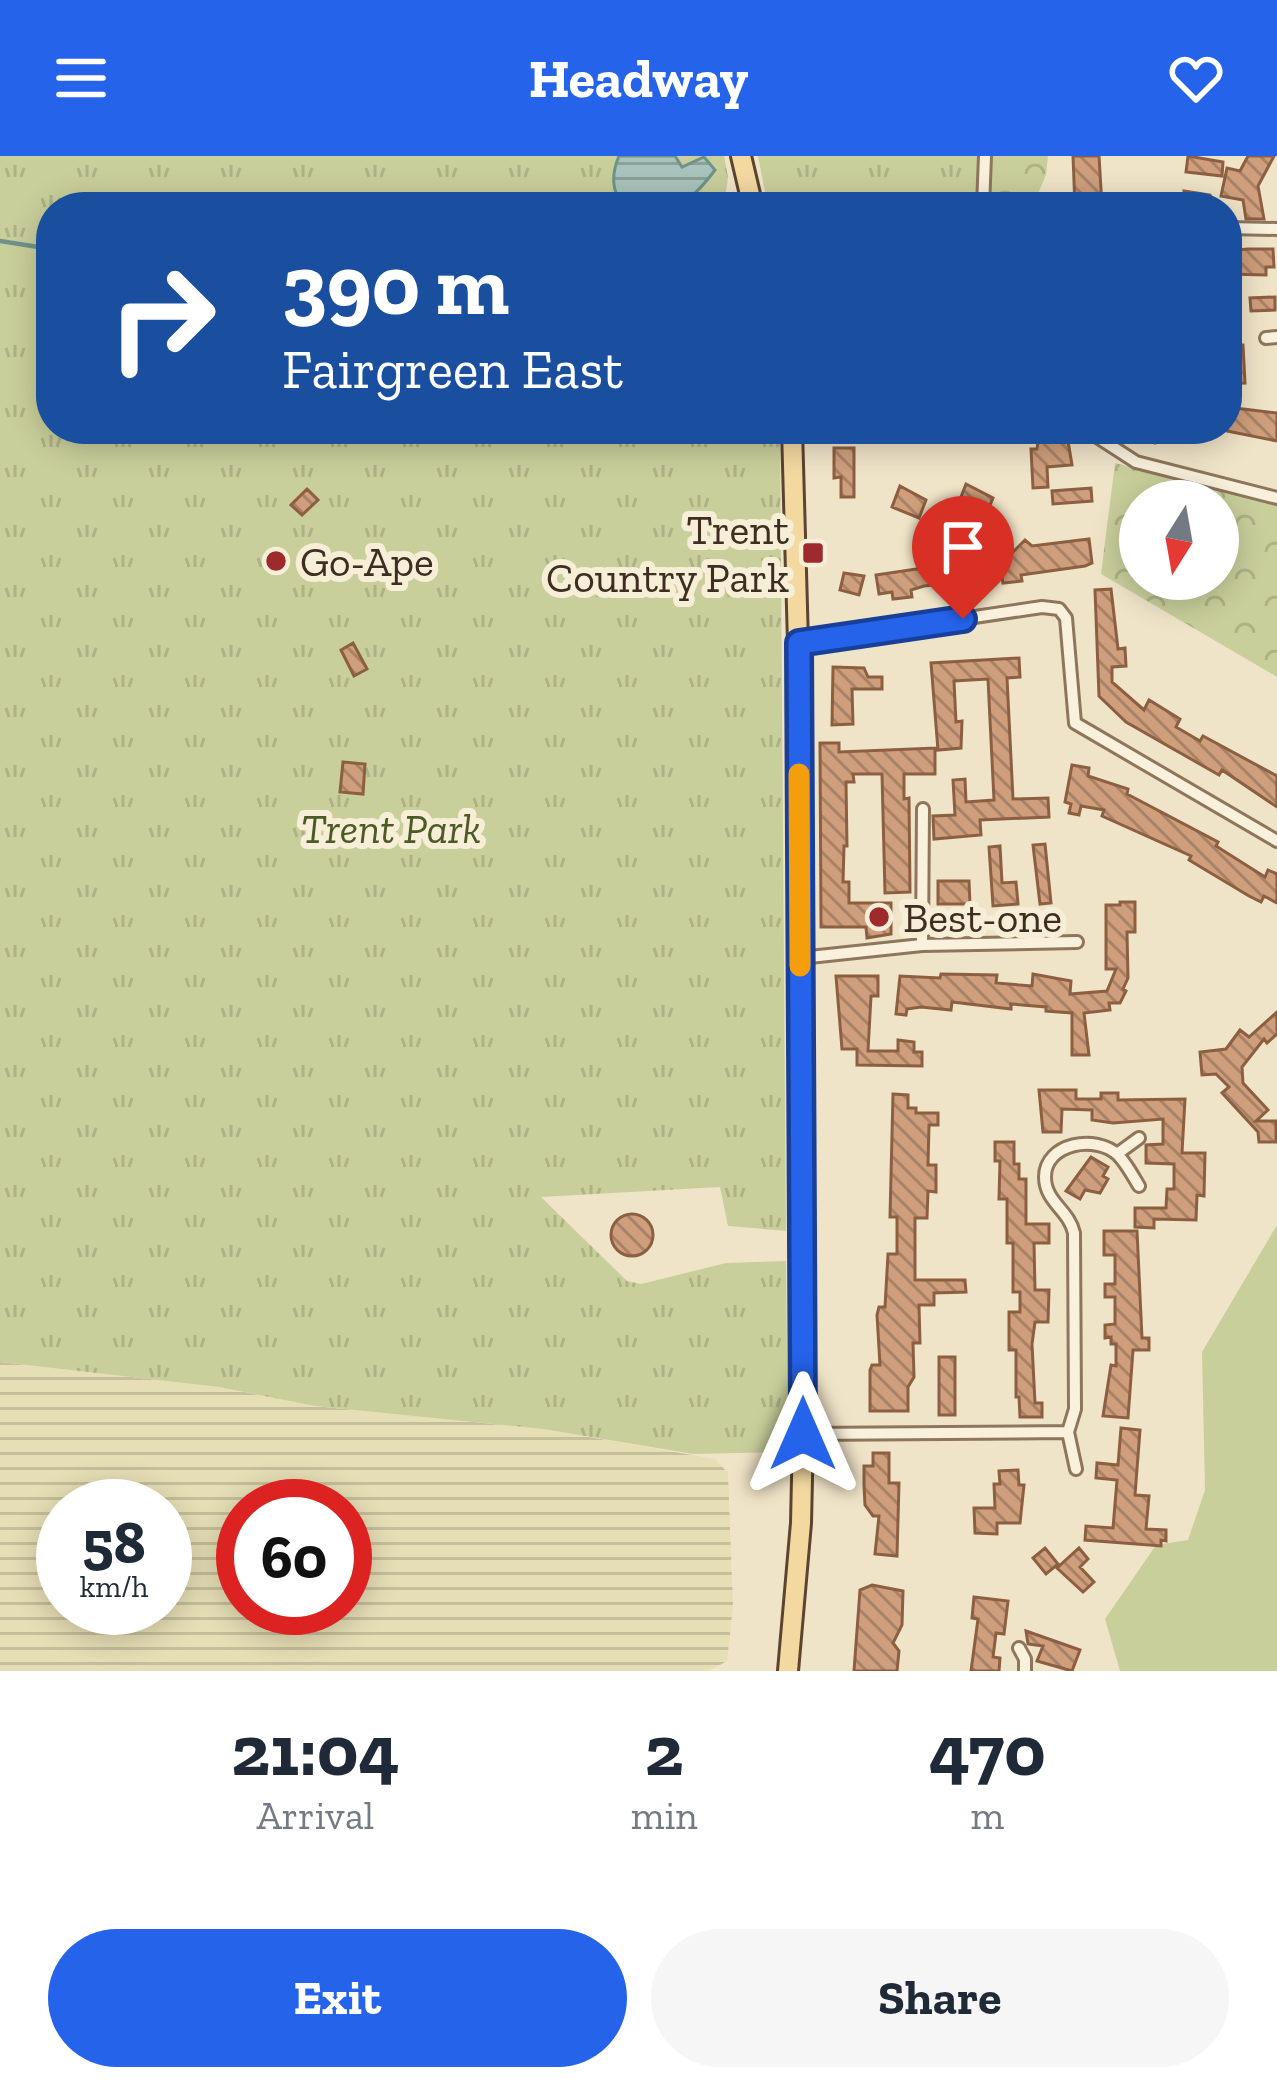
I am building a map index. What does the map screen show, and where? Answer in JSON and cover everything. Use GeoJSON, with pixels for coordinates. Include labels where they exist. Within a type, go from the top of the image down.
{"type":"FeatureCollection","features":[{"type":"Feature","properties":{"kind":"main road"},"geometry":{"type":"LineString","coordinates":[[741,156],[749,192]]}},
{"type":"Feature","properties":{"kind":"main road"},"geometry":{"type":"LineString","coordinates":[[788,1671],[801,1523],[803,1434],[799,643],[792,444]]}},
{"type":"Feature","properties":{"kind":"street"},"geometry":{"type":"LineString","coordinates":[[984,192],[985,156]]}},
{"type":"Feature","properties":{"kind":"street"},"geometry":{"type":"LineString","coordinates":[[1242,228],[1277,229]]}},
{"type":"Feature","properties":{"kind":"street"},"geometry":{"type":"LineString","coordinates":[[1108,444],[1136,462],[1277,498]]}},
{"type":"Feature","properties":{"kind":"street"},"geometry":{"type":"LineString","coordinates":[[799,643],[1051,606],[1066,618],[1075,723],[1277,841]]}},
{"type":"Feature","properties":{"kind":"street"},"geometry":{"type":"LineString","coordinates":[[922,945],[923,809]]}},
{"type":"Feature","properties":{"kind":"street"},"geometry":{"type":"LineString","coordinates":[[800,958],[922,945],[1077,941]]}},
{"type":"Feature","properties":{"kind":"street"},"geometry":{"type":"LineString","coordinates":[[1117,1154],[1139,1138]]}},
{"type":"Feature","properties":{"kind":"street"},"geometry":{"type":"LineString","coordinates":[[1076,1469],[1068,1432],[1075,1409],[1075,1233],[1071,1220],[1047,1192],[1046,1168],[1063,1146],[1095,1147],[1117,1154],[1139,1186]]}},
{"type":"Feature","properties":{"kind":"street"},"geometry":{"type":"LineString","coordinates":[[803,1434],[1068,1432]]}},
{"type":"Feature","properties":{"kind":"street"},"geometry":{"type":"LineString","coordinates":[[1019,1648],[1025,1671]]}},
{"type":"Feature","properties":{"kind":"shaded area"},"geometry":{"type":"Polygon","coordinates":[[[0,1362],[219,1387],[315,1406],[543,1429],[715,1459],[728,1473],[733,1606],[727,1661],[709,1671],[0,1671],[0,1362]]]}},
{"type":"Feature","properties":{"kind":"green space","name":"Trent Park"},"geometry":{"type":"Polygon","coordinates":[[[0,156],[724,156],[726,192],[36,192],[36,444],[780,444],[786,1231],[728,1226],[720,1187],[541,1197],[627,1281],[641,1284],[726,1263],[786,1261],[788,1452],[693,1454],[543,1429],[315,1406],[219,1387],[0,1362],[0,156]]]}},
{"type":"Feature","properties":{"kind":"green space"},"geometry":{"type":"Polygon","coordinates":[[[758,156],[978,156],[977,192],[765,192],[758,156]]]}},
{"type":"Feature","properties":{"kind":"green space"},"geometry":{"type":"Polygon","coordinates":[[[990,156],[1048,156],[1039,192],[990,192],[990,156]]]}},
{"type":"Feature","properties":{"kind":"green space"},"geometry":{"type":"Polygon","coordinates":[[[1115,463],[1181,480],[1119,480],[1119,585],[1101,574],[1115,463]]]}},
{"type":"Feature","properties":{"kind":"green space"},"geometry":{"type":"Polygon","coordinates":[[[1239,495],[1277,505],[1277,677],[1145,600],[1239,600],[1239,495]]]}},
{"type":"Feature","properties":{"kind":"green space"},"geometry":{"type":"Polygon","coordinates":[[[1277,1225],[1277,1671],[1120,1671],[1105,1619],[1156,1545],[1188,1540],[1205,1490],[1202,1352],[1277,1225]]]}},
{"type":"Feature","properties":{"kind":"water"},"geometry":{"type":"Polygon","coordinates":[[[619,156],[675,156],[682,167],[704,157],[715,170],[696,192],[616,192],[619,156]]]}},
{"type":"Feature","properties":{"kind":"building"},"geometry":{"type":"Polygon","coordinates":[[[1073,156],[1099,156],[1101,192],[1074,192],[1073,156]]]}},
{"type":"Feature","properties":{"kind":"building"},"geometry":{"type":"Polygon","coordinates":[[[1188,156],[1223,162],[1222,176],[1186,172],[1188,156]]]}},
{"type":"Feature","properties":{"kind":"building"},"geometry":{"type":"Polygon","coordinates":[[[1248,156],[1274,156],[1258,186],[1264,219],[1246,219],[1242,192],[1222,192],[1227,168],[1240,171],[1248,156]]]}},
{"type":"Feature","properties":{"kind":"building"},"geometry":{"type":"Polygon","coordinates":[[[1273,249],[1274,267],[1266,267],[1266,275],[1242,274],[1242,250],[1273,249]]]}},
{"type":"Feature","properties":{"kind":"building"},"geometry":{"type":"Polygon","coordinates":[[[1275,297],[1275,310],[1251,311],[1250,298],[1275,297]]]}},
{"type":"Feature","properties":{"kind":"building"},"geometry":{"type":"Polygon","coordinates":[[[1242,409],[1277,413],[1277,441],[1242,434],[1242,409]]]}},
{"type":"Feature","properties":{"kind":"building"},"geometry":{"type":"Polygon","coordinates":[[[1038,444],[1068,444],[1072,465],[1047,467],[1048,487],[1033,488],[1031,449],[1038,444]]]}},
{"type":"Feature","properties":{"kind":"building"},"geometry":{"type":"Polygon","coordinates":[[[834,448],[854,448],[854,497],[841,497],[841,477],[834,478],[834,448]]]}},
{"type":"Feature","properties":{"kind":"building"},"geometry":{"type":"Polygon","coordinates":[[[966,484],[993,498],[986,515],[965,507],[962,515],[950,511],[966,484]]]}},
{"type":"Feature","properties":{"kind":"building"},"geometry":{"type":"Polygon","coordinates":[[[900,486],[926,500],[919,518],[892,507],[900,486]]]}},
{"type":"Feature","properties":{"kind":"building"},"geometry":{"type":"Polygon","coordinates":[[[1091,488],[1092,501],[1053,504],[1052,491],[1091,488]]]}},
{"type":"Feature","properties":{"kind":"building"},"geometry":{"type":"Polygon","coordinates":[[[307,489],[318,500],[302,515],[291,505],[307,489]]]}},
{"type":"Feature","properties":{"kind":"building"},"geometry":{"type":"Polygon","coordinates":[[[1089,539],[1092,563],[1085,566],[1021,575],[1022,581],[1003,583],[1002,577],[968,580],[969,588],[945,591],[944,584],[924,586],[911,590],[912,597],[893,599],[892,592],[879,594],[876,575],[930,567],[930,562],[1010,555],[1025,540],[1032,546],[1089,539]]]}},
{"type":"Feature","properties":{"kind":"building"},"geometry":{"type":"Polygon","coordinates":[[[844,573],[864,576],[859,595],[840,590],[844,573]]]}},
{"type":"Feature","properties":{"kind":"building"},"geometry":{"type":"Polygon","coordinates":[[[1111,589],[1118,649],[1125,648],[1126,666],[1112,667],[1112,682],[1144,710],[1149,700],[1180,719],[1176,727],[1200,741],[1203,736],[1277,776],[1277,807],[1222,770],[1219,775],[1126,722],[1099,696],[1095,590],[1111,589]]]}},
{"type":"Feature","properties":{"kind":"building"},"geometry":{"type":"Polygon","coordinates":[[[353,643],[367,669],[354,676],[341,650],[353,643]]]}},
{"type":"Feature","properties":{"kind":"building"},"geometry":{"type":"Polygon","coordinates":[[[1019,658],[1020,677],[1007,678],[1013,799],[1048,798],[1049,817],[980,820],[981,835],[934,839],[933,816],[955,815],[953,780],[965,779],[966,802],[994,800],[988,679],[954,681],[956,722],[962,721],[961,748],[938,750],[931,663],[1019,658]]]}},
{"type":"Feature","properties":{"kind":"building"},"geometry":{"type":"Polygon","coordinates":[[[833,667],[864,668],[868,677],[882,677],[882,689],[852,689],[853,724],[832,725],[833,667]]]}},
{"type":"Feature","properties":{"kind":"building"},"geometry":{"type":"Polygon","coordinates":[[[820,743],[839,743],[839,752],[935,748],[935,774],[904,774],[904,799],[909,798],[910,892],[885,893],[882,774],[853,774],[854,782],[846,782],[843,882],[849,882],[849,903],[891,903],[891,934],[867,938],[866,927],[821,927],[820,743]]]}},
{"type":"Feature","properties":{"kind":"building"},"geometry":{"type":"Polygon","coordinates":[[[343,762],[365,764],[363,794],[340,792],[343,762]]]}},
{"type":"Feature","properties":{"kind":"building"},"geometry":{"type":"Polygon","coordinates":[[[1072,765],[1089,768],[1088,776],[1128,789],[1127,794],[1218,842],[1216,846],[1265,877],[1268,870],[1277,874],[1277,903],[1264,896],[1261,902],[1249,896],[1189,860],[1191,856],[1102,816],[1104,810],[1081,806],[1079,815],[1069,813],[1071,804],[1065,802],[1072,765]]]}},
{"type":"Feature","properties":{"kind":"building"},"geometry":{"type":"Polygon","coordinates":[[[1045,844],[1051,903],[1040,904],[1033,845],[1045,844]]]}},
{"type":"Feature","properties":{"kind":"building"},"geometry":{"type":"Polygon","coordinates":[[[1000,846],[1002,883],[1016,882],[1018,904],[993,906],[989,847],[1000,846]]]}},
{"type":"Feature","properties":{"kind":"building"},"geometry":{"type":"Polygon","coordinates":[[[938,881],[969,881],[970,904],[938,904],[938,881]]]}},
{"type":"Feature","properties":{"kind":"building"},"geometry":{"type":"Polygon","coordinates":[[[1135,902],[1135,932],[1127,932],[1126,991],[1120,1003],[1109,1003],[1110,1010],[1084,1013],[1089,1055],[1072,1055],[1072,1013],[1046,1011],[1046,1007],[1011,1004],[1011,1009],[952,1002],[951,1010],[921,1007],[907,1009],[906,1015],[896,1014],[900,976],[997,975],[996,983],[1032,986],[1033,974],[1071,981],[1070,994],[1107,991],[1116,969],[1106,969],[1106,905],[1135,902]]]}},
{"type":"Feature","properties":{"kind":"building"},"geometry":{"type":"Polygon","coordinates":[[[836,976],[878,976],[878,996],[871,996],[868,1051],[898,1051],[898,1040],[914,1042],[914,1052],[922,1052],[922,1066],[857,1065],[857,1049],[842,1049],[836,976]]]}},
{"type":"Feature","properties":{"kind":"building"},"geometry":{"type":"Polygon","coordinates":[[[1277,1012],[1277,1034],[1267,1043],[1264,1039],[1242,1067],[1243,1083],[1268,1110],[1256,1121],[1276,1121],[1276,1142],[1259,1142],[1258,1132],[1222,1093],[1229,1087],[1216,1074],[1202,1075],[1200,1052],[1226,1049],[1240,1030],[1249,1037],[1277,1012]]]}},
{"type":"Feature","properties":{"kind":"building"},"geometry":{"type":"Polygon","coordinates":[[[1039,1090],[1076,1090],[1076,1099],[1118,1093],[1118,1100],[1185,1099],[1182,1153],[1205,1153],[1204,1196],[1197,1195],[1196,1220],[1154,1219],[1154,1228],[1135,1227],[1135,1208],[1166,1208],[1167,1189],[1174,1189],[1174,1164],[1146,1163],[1146,1145],[1163,1144],[1163,1119],[1113,1123],[1092,1120],[1092,1110],[1062,1109],[1061,1132],[1043,1132],[1039,1090]]]}},
{"type":"Feature","properties":{"kind":"building"},"geometry":{"type":"Polygon","coordinates":[[[893,1094],[908,1095],[908,1108],[916,1108],[916,1113],[938,1113],[938,1125],[929,1125],[928,1165],[936,1165],[936,1192],[928,1191],[927,1218],[915,1218],[915,1280],[965,1280],[966,1292],[934,1293],[934,1305],[919,1305],[920,1343],[913,1343],[908,1411],[870,1411],[870,1370],[880,1365],[877,1315],[879,1307],[885,1307],[888,1254],[897,1254],[897,1217],[890,1217],[893,1094]]]}},
{"type":"Feature","properties":{"kind":"building"},"geometry":{"type":"Polygon","coordinates":[[[995,1142],[1014,1142],[1014,1164],[1019,1164],[1019,1179],[1026,1179],[1026,1224],[1049,1224],[1049,1243],[1034,1243],[1035,1290],[1049,1290],[1048,1322],[1035,1322],[1032,1344],[1035,1403],[1042,1403],[1042,1417],[1020,1417],[1016,1397],[1016,1350],[1009,1350],[1009,1312],[1020,1312],[1020,1292],[1013,1292],[1013,1243],[1007,1243],[1007,1199],[999,1199],[1000,1161],[995,1161],[995,1142]]]}},
{"type":"Feature","properties":{"kind":"building"},"geometry":{"type":"Polygon","coordinates":[[[1091,1157],[1108,1167],[1103,1176],[1108,1179],[1100,1193],[1085,1190],[1080,1199],[1066,1191],[1091,1157]]]}},
{"type":"Feature","properties":{"kind":"building"},"geometry":{"type":"Polygon","coordinates":[[[632,1214],[647,1220],[653,1235],[647,1250],[632,1256],[617,1250],[611,1235],[617,1220],[632,1214]]]}},
{"type":"Feature","properties":{"kind":"building"},"geometry":{"type":"Polygon","coordinates":[[[1104,1231],[1137,1231],[1142,1338],[1149,1338],[1149,1350],[1133,1350],[1128,1418],[1103,1416],[1111,1365],[1116,1366],[1116,1344],[1111,1344],[1111,1337],[1105,1338],[1105,1325],[1115,1324],[1115,1297],[1105,1297],[1105,1284],[1115,1284],[1115,1255],[1104,1255],[1104,1231]]]}},
{"type":"Feature","properties":{"kind":"building"},"geometry":{"type":"Polygon","coordinates":[[[939,1357],[955,1357],[955,1415],[939,1415],[939,1357]]]}},
{"type":"Feature","properties":{"kind":"building"},"geometry":{"type":"Polygon","coordinates":[[[1121,1428],[1140,1430],[1135,1495],[1149,1496],[1146,1529],[1166,1530],[1161,1546],[1085,1540],[1086,1526],[1113,1528],[1117,1480],[1096,1478],[1097,1463],[1118,1465],[1121,1428]]]}},
{"type":"Feature","properties":{"kind":"building"},"geometry":{"type":"Polygon","coordinates":[[[873,1453],[889,1453],[889,1483],[899,1483],[897,1556],[875,1554],[879,1516],[873,1516],[865,1505],[864,1485],[864,1466],[873,1466],[873,1453]]]}},
{"type":"Feature","properties":{"kind":"building"},"geometry":{"type":"Polygon","coordinates":[[[1018,1470],[1019,1485],[1024,1485],[1020,1523],[997,1523],[997,1534],[975,1533],[974,1508],[995,1508],[999,1471],[1018,1470]]]}},
{"type":"Feature","properties":{"kind":"building"},"geometry":{"type":"Polygon","coordinates":[[[1045,1548],[1058,1564],[1046,1574],[1033,1558],[1045,1548]]]}},
{"type":"Feature","properties":{"kind":"building"},"geometry":{"type":"Polygon","coordinates":[[[1079,1548],[1088,1559],[1080,1567],[1094,1582],[1083,1592],[1057,1568],[1079,1548]]]}},
{"type":"Feature","properties":{"kind":"building"},"geometry":{"type":"Polygon","coordinates":[[[872,1585],[903,1591],[902,1625],[893,1643],[899,1651],[897,1671],[854,1671],[860,1590],[872,1585]]]}},
{"type":"Feature","properties":{"kind":"building"},"geometry":{"type":"Polygon","coordinates":[[[974,1597],[1008,1601],[1004,1634],[996,1633],[993,1657],[1000,1658],[999,1671],[971,1671],[978,1619],[972,1618],[974,1597]]]}},
{"type":"Feature","properties":{"kind":"building"},"geometry":{"type":"Polygon","coordinates":[[[1026,1631],[1080,1650],[1072,1671],[1037,1661],[1043,1646],[1028,1644],[1026,1631]]]}},
{"type":"Feature","properties":{"kind":"waterway"},"geometry":{"type":"LineString","coordinates":[[0,241],[36,247]]}},
{"type":"Feature","properties":{"kind":"slow traffic"},"geometry":{"type":"LineString","coordinates":[[799,774],[800,966]]}},
{"type":"Feature","properties":{"kind":"place","name":"Trent Country Park"},"geometry":{"type":"Point","coordinates":[813,553]}},
{"type":"Feature","properties":{"kind":"place","name":"Go-Ape"},"geometry":{"type":"Point","coordinates":[276,561]}},
{"type":"Feature","properties":{"kind":"place","name":"Best-one"},"geometry":{"type":"Point","coordinates":[879,917]}},
{"type":"Feature","properties":{"kind":"route"},"geometry":{"type":"LineString","coordinates":[[803,1434],[799,643],[963,619]]}}]}
